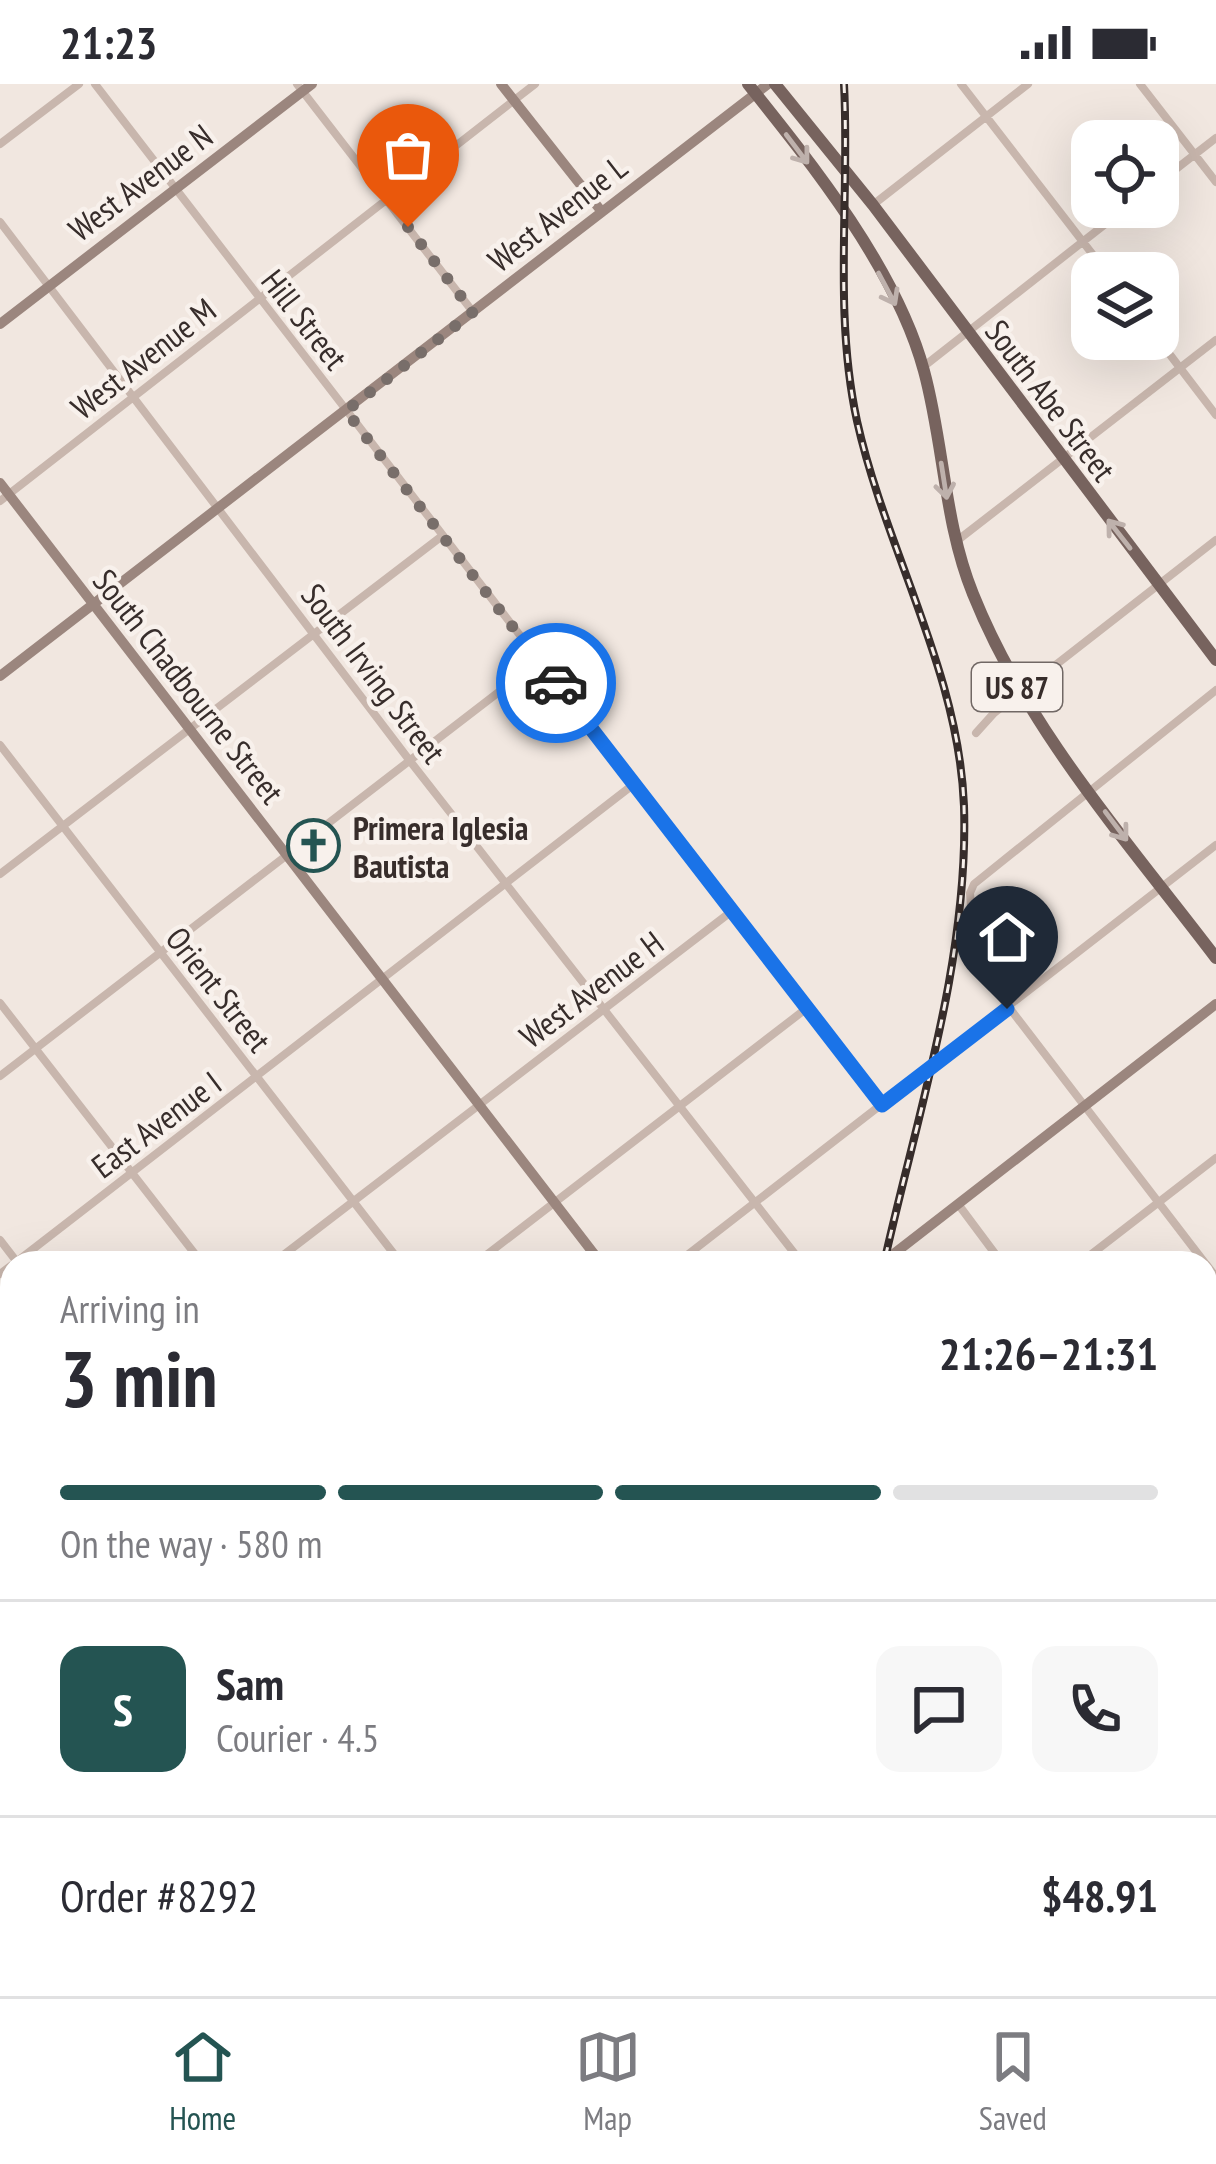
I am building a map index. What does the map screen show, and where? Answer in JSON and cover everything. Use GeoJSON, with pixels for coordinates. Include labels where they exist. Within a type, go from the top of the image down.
{"type":"FeatureCollection","features":[{"type":"Feature","properties":{"kind":"main road"},"geometry":{"type":"LineString","coordinates":[[501,84],[602,212]]}},
{"type":"Feature","properties":{"kind":"main road","name":"West Avenue L"},"geometry":{"type":"LineString","coordinates":[[0,676],[602,212],[752,89],[772,84]]}},
{"type":"Feature","properties":{"kind":"main road","name":"South Abe Street"},"geometry":{"type":"LineString","coordinates":[[772,84],[873,205],[1216,660]]}},
{"type":"Feature","properties":{"kind":"main road","name":"West Avenue N"},"geometry":{"type":"LineString","coordinates":[[0,324],[304,86]]}},
{"type":"Feature","properties":{"kind":"main road","name":"US 87"},"geometry":{"type":"LineString","coordinates":[[752,89],[845,214],[923,367],[971,590],[1020,692],[1216,958]]}},
{"type":"Feature","properties":{"kind":"main road","name":"South Chadbourne Street"},"geometry":{"type":"LineString","coordinates":[[0,483],[4,497],[592,1251]]}},
{"type":"Feature","properties":{"kind":"main road"},"geometry":{"type":"LineString","coordinates":[[898,1251],[1216,1004]]}},
{"type":"Feature","properties":{"kind":"street"},"geometry":{"type":"LineString","coordinates":[[0,144],[79,84]]}},
{"type":"Feature","properties":{"kind":"street","name":"Hill Street"},"geometry":{"type":"LineString","coordinates":[[95,84],[882,1105]]}},
{"type":"Feature","properties":{"kind":"street","name":"West Avenue M"},"geometry":{"type":"LineString","coordinates":[[4,497],[536,84]]}},
{"type":"Feature","properties":{"kind":"street"},"geometry":{"type":"LineString","coordinates":[[962,84],[1091,252]]}},
{"type":"Feature","properties":{"kind":"street"},"geometry":{"type":"LineString","coordinates":[[873,205],[1028,84]]}},
{"type":"Feature","properties":{"kind":"street"},"geometry":{"type":"LineString","coordinates":[[1140,84],[1216,182]]}},
{"type":"Feature","properties":{"kind":"street"},"geometry":{"type":"LineString","coordinates":[[304,86],[473,312]]}},
{"type":"Feature","properties":{"kind":"street"},"geometry":{"type":"LineString","coordinates":[[1179,167],[1216,138]]}},
{"type":"Feature","properties":{"kind":"street","name":"South Irving Street"},"geometry":{"type":"LineString","coordinates":[[0,222],[410,761],[793,1251]]}},
{"type":"Feature","properties":{"kind":"street"},"geometry":{"type":"LineString","coordinates":[[923,367],[1101,228]]}},
{"type":"Feature","properties":{"kind":"street"},"geometry":{"type":"LineString","coordinates":[[958,540],[1216,340]]}},
{"type":"Feature","properties":{"kind":"street"},"geometry":{"type":"LineString","coordinates":[[1174,360],[1216,415]]}},
{"type":"Feature","properties":{"kind":"street"},"geometry":{"type":"LineString","coordinates":[[0,874],[442,536]]}},
{"type":"Feature","properties":{"kind":"street"},"geometry":{"type":"LineString","coordinates":[[976,733],[1020,692],[1216,540]]}},
{"type":"Feature","properties":{"kind":"street"},"geometry":{"type":"LineString","coordinates":[[0,1076],[539,661]]}},
{"type":"Feature","properties":{"kind":"street"},"geometry":{"type":"LineString","coordinates":[[1196,1251],[1007,1009],[971,950],[974,884],[1216,690]]}},
{"type":"Feature","properties":{"kind":"street","name":"Orient Street"},"geometry":{"type":"LineString","coordinates":[[0,745],[391,1251]]}},
{"type":"Feature","properties":{"kind":"street","name":"East Avenue I"},"geometry":{"type":"LineString","coordinates":[[31,1251],[634,784]]}},
{"type":"Feature","properties":{"kind":"street"},"geometry":{"type":"LineString","coordinates":[[693,1251],[1216,845]]}},
{"type":"Feature","properties":{"kind":"street","name":"West Avenue H"},"geometry":{"type":"LineString","coordinates":[[289,1251],[732,911]]}},
{"type":"Feature","properties":{"kind":"street"},"geometry":{"type":"LineString","coordinates":[[0,1003],[193,1251]]}},
{"type":"Feature","properties":{"kind":"street"},"geometry":{"type":"LineString","coordinates":[[492,1251],[807,1009]]}},
{"type":"Feature","properties":{"kind":"street"},"geometry":{"type":"LineString","coordinates":[[1096,1251],[1216,1158]]}},
{"type":"Feature","properties":{"kind":"street"},"geometry":{"type":"LineString","coordinates":[[958,1204],[994,1251]]}},
{"type":"Feature","properties":{"kind":"street"},"geometry":{"type":"LineString","coordinates":[[903,1251],[904,1246]]}},
{"type":"Feature","properties":{"kind":"railway"},"geometry":{"type":"LineString","coordinates":[[844,84],[844,295],[850,379],[870,469],[949,707],[964,806],[963,863],[950,979],[887,1251]]}},
{"type":"Feature","properties":{"kind":"way so far"},"geometry":{"type":"LineString","coordinates":[[408,227],[473,312],[346,411],[556,683]]}},
{"type":"Feature","properties":{"kind":"place","name":"Primera Iglesia Bautista"},"geometry":{"type":"Point","coordinates":[314,846]}},
{"type":"Feature","properties":{"kind":"route"},"geometry":{"type":"LineString","coordinates":[[556,683],[882,1105],[1007,1009]]}}]}
